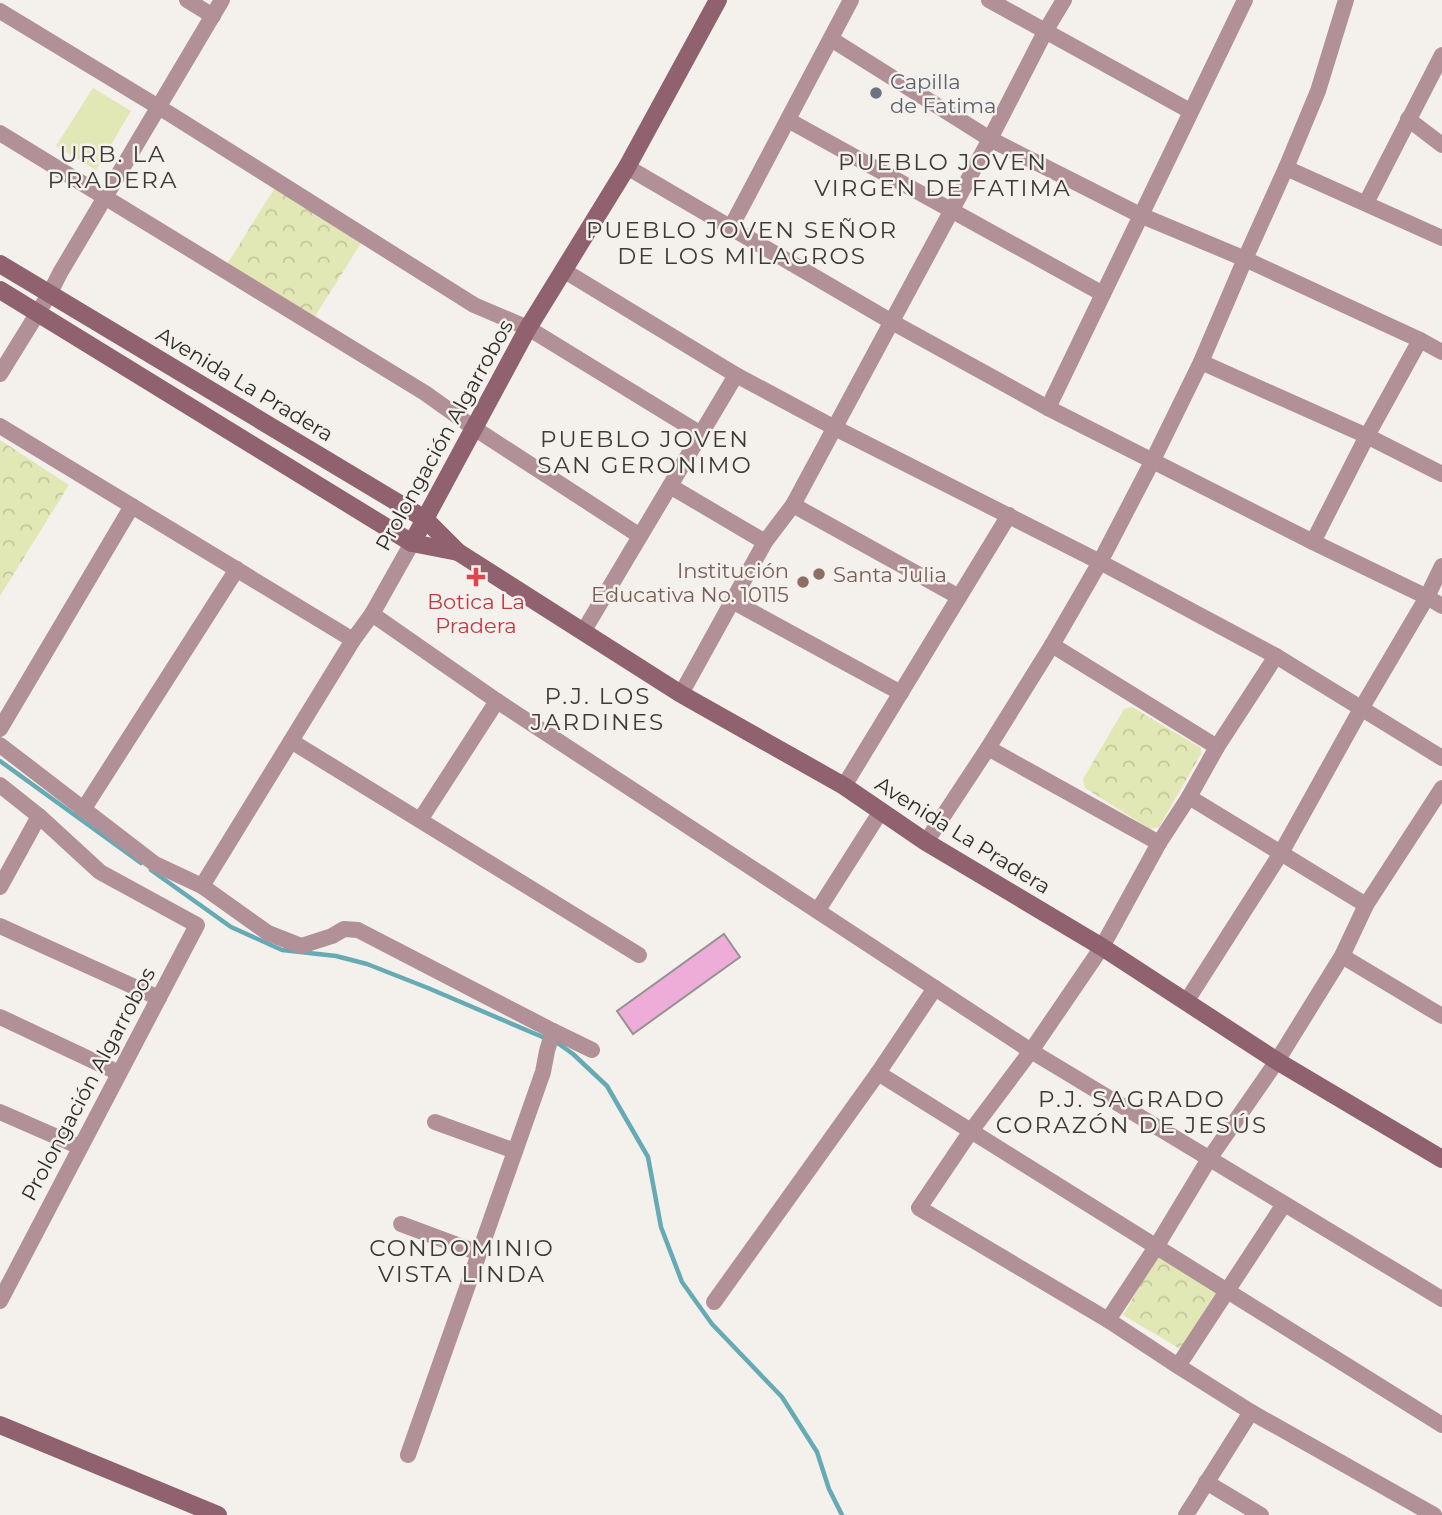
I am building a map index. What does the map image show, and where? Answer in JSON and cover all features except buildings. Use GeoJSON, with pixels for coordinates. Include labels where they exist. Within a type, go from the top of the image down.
{"type":"FeatureCollection","features":[{"type":"Feature","properties":{"kind":"street"},"geometry":{"type":"LineString","coordinates":[[187,0],[213,16]]}},
{"type":"Feature","properties":{"kind":"street"},"geometry":{"type":"LineString","coordinates":[[0,374],[222,0]]}},
{"type":"Feature","properties":{"kind":"street","name":"Prolongación Algarrobos"},"geometry":{"type":"LineString","coordinates":[[202,886],[353,640],[372,614],[528,328],[627,167],[718,0]]}},
{"type":"Feature","properties":{"kind":"street"},"geometry":{"type":"LineString","coordinates":[[731,227],[851,0]]}},
{"type":"Feature","properties":{"kind":"street"},"geometry":{"type":"LineString","coordinates":[[989,0],[1190,111]]}},
{"type":"Feature","properties":{"kind":"street"},"geometry":{"type":"LineString","coordinates":[[681,694],[765,542],[793,505],[1064,0]]}},
{"type":"Feature","properties":{"kind":"street"},"geometry":{"type":"LineString","coordinates":[[1048,408],[1245,0]]}},
{"type":"Feature","properties":{"kind":"street"},"geometry":{"type":"LineString","coordinates":[[926,842],[1052,645],[1100,562],[1153,460],[1201,362],[1286,168],[1318,91],[1346,0]]}},
{"type":"Feature","properties":{"kind":"street"},"geometry":{"type":"LineString","coordinates":[[0,10],[474,305],[528,328],[701,434]]}},
{"type":"Feature","properties":{"kind":"street"},"geometry":{"type":"LineString","coordinates":[[831,39],[990,139],[1140,215],[1245,258],[1442,352]]}},
{"type":"Feature","properties":{"kind":"street"},"geometry":{"type":"LineString","coordinates":[[1366,203],[1442,55]]}},
{"type":"Feature","properties":{"kind":"street"},"geometry":{"type":"LineString","coordinates":[[1408,119],[1442,145]]}},
{"type":"Feature","properties":{"kind":"street"},"geometry":{"type":"LineString","coordinates":[[788,120],[1103,294]]}},
{"type":"Feature","properties":{"kind":"street"},"geometry":{"type":"LineString","coordinates":[[0,133],[425,393],[640,536]]}},
{"type":"Feature","properties":{"kind":"street"},"geometry":{"type":"LineString","coordinates":[[627,167],[892,322],[1048,408],[1442,606]]}},
{"type":"Feature","properties":{"kind":"street"},"geometry":{"type":"LineString","coordinates":[[1286,168],[1442,238]]}},
{"type":"Feature","properties":{"kind":"street","name":"Avenida La Pradera"},"geometry":{"type":"LineString","coordinates":[[0,264],[425,519],[458,552],[681,694],[844,786],[926,842],[1102,947],[1277,1061],[1442,1159]]}},
{"type":"Feature","properties":{"kind":"street"},"geometry":{"type":"LineString","coordinates":[[563,270],[736,375],[1100,562],[1276,656],[1442,758]]}},
{"type":"Feature","properties":{"kind":"street","name":"Avenida La Pradera"},"geometry":{"type":"LineString","coordinates":[[0,290],[412,543],[458,552]]}},
{"type":"Feature","properties":{"kind":"street"},"geometry":{"type":"LineString","coordinates":[[1313,542],[1420,340]]}},
{"type":"Feature","properties":{"kind":"street"},"geometry":{"type":"LineString","coordinates":[[1201,362],[1367,436],[1442,474]]}},
{"type":"Feature","properties":{"kind":"street"},"geometry":{"type":"LineString","coordinates":[[583,632],[736,375]]}},
{"type":"Feature","properties":{"kind":"street"},"geometry":{"type":"LineString","coordinates":[[0,426],[353,640]]}},
{"type":"Feature","properties":{"kind":"street"},"geometry":{"type":"LineString","coordinates":[[670,486],[765,542]]}},
{"type":"Feature","properties":{"kind":"street"},"geometry":{"type":"LineString","coordinates":[[793,505],[959,597]]}},
{"type":"Feature","properties":{"kind":"street"},"geometry":{"type":"LineString","coordinates":[[0,729],[132,506]]}},
{"type":"Feature","properties":{"kind":"street"},"geometry":{"type":"LineString","coordinates":[[844,786],[1009,515]]}},
{"type":"Feature","properties":{"kind":"street"},"geometry":{"type":"LineString","coordinates":[[1186,1002],[1281,853],[1442,566]]}},
{"type":"Feature","properties":{"kind":"street"},"geometry":{"type":"LineString","coordinates":[[83,810],[237,569]]}},
{"type":"Feature","properties":{"kind":"street"},"geometry":{"type":"LineString","coordinates":[[732,601],[901,693]]}},
{"type":"Feature","properties":{"kind":"street"},"geometry":{"type":"LineString","coordinates":[[372,614],[497,701],[1031,1051],[1442,1298]]}},
{"type":"Feature","properties":{"kind":"street"},"geometry":{"type":"LineString","coordinates":[[1052,645],[1217,747]]}},
{"type":"Feature","properties":{"kind":"street"},"geometry":{"type":"LineString","coordinates":[[1276,656],[1158,843],[1102,947],[919,1208],[1108,1320],[1251,1412],[1434,1515]]}},
{"type":"Feature","properties":{"kind":"street"},"geometry":{"type":"LineString","coordinates":[[420,820],[497,701]]}},
{"type":"Feature","properties":{"kind":"street"},"geometry":{"type":"LineString","coordinates":[[291,741],[639,955]]}},
{"type":"Feature","properties":{"kind":"street"},"geometry":{"type":"LineString","coordinates":[[0,745],[155,864],[202,886],[268,933],[301,946],[344,929],[358,930],[551,1037],[592,1049]]}},
{"type":"Feature","properties":{"kind":"street"},"geometry":{"type":"LineString","coordinates":[[988,748],[1158,843]]}},
{"type":"Feature","properties":{"kind":"street"},"geometry":{"type":"LineString","coordinates":[[0,785],[39,816],[0,887]]}},
{"type":"Feature","properties":{"kind":"street"},"geometry":{"type":"LineString","coordinates":[[1108,1320],[1209,1159],[1277,1061],[1342,957],[1366,905],[1442,788]]}},
{"type":"Feature","properties":{"kind":"street"},"geometry":{"type":"LineString","coordinates":[[1189,797],[1366,905]]}},
{"type":"Feature","properties":{"kind":"street"},"geometry":{"type":"LineString","coordinates":[[818,910],[881,811]]}},
{"type":"Feature","properties":{"kind":"street","name":"Prolongación Algarrobos"},"geometry":{"type":"LineString","coordinates":[[0,1301],[197,925],[100,872],[39,816]]}},
{"type":"Feature","properties":{"kind":"street"},"geometry":{"type":"LineString","coordinates":[[0,926],[159,998]]}},
{"type":"Feature","properties":{"kind":"street"},"geometry":{"type":"LineString","coordinates":[[1342,957],[1439,1009]]}},
{"type":"Feature","properties":{"kind":"street"},"geometry":{"type":"LineString","coordinates":[[714,1302],[878,1073],[935,988]]}},
{"type":"Feature","properties":{"kind":"street"},"geometry":{"type":"LineString","coordinates":[[0,1017],[119,1073]]}},
{"type":"Feature","properties":{"kind":"street"},"geometry":{"type":"LineString","coordinates":[[408,1455],[543,1072],[551,1037]]}},
{"type":"Feature","properties":{"kind":"street"},"geometry":{"type":"LineString","coordinates":[[878,1073],[1442,1425]]}},
{"type":"Feature","properties":{"kind":"street"},"geometry":{"type":"LineString","coordinates":[[0,1112],[80,1147]]}},
{"type":"Feature","properties":{"kind":"street"},"geometry":{"type":"LineString","coordinates":[[435,1122],[515,1151]]}},
{"type":"Feature","properties":{"kind":"street"},"geometry":{"type":"LineString","coordinates":[[1178,1366],[1284,1204]]}},
{"type":"Feature","properties":{"kind":"street"},"geometry":{"type":"LineString","coordinates":[[401,1224],[479,1254]]}},
{"type":"Feature","properties":{"kind":"street"},"geometry":{"type":"LineString","coordinates":[[1186,1515],[1251,1412]]}},
{"type":"Feature","properties":{"kind":"street"},"geometry":{"type":"LineString","coordinates":[[0,1425],[218,1515]]}},
{"type":"Feature","properties":{"kind":"street"},"geometry":{"type":"LineString","coordinates":[[1206,1482],[1261,1515]]}},
{"type":"Feature","properties":{"kind":"green space"},"geometry":{"type":"Polygon","coordinates":[[[93,88],[131,111],[96,170],[56,146],[93,88]]]}},
{"type":"Feature","properties":{"kind":"green space"},"geometry":{"type":"Polygon","coordinates":[[[276,186],[363,240],[314,318],[227,264],[276,186]]]}},
{"type":"Feature","properties":{"kind":"green space"},"geometry":{"type":"Polygon","coordinates":[[[0,440],[69,485],[0,596],[0,440]]]}},
{"type":"Feature","properties":{"kind":"green space"},"geometry":{"type":"Polygon","coordinates":[[[1132,707],[1201,748],[1201,754],[1159,827],[1150,829],[1085,788],[1083,779],[1124,709],[1132,707]]]}},
{"type":"Feature","properties":{"kind":"green space"},"geometry":{"type":"Polygon","coordinates":[[[1159,1253],[1218,1290],[1180,1349],[1123,1315],[1159,1253]]]}},
{"type":"Feature","properties":{"kind":"waterway"},"geometry":{"type":"LineString","coordinates":[[0,761],[141,863]]}},
{"type":"Feature","properties":{"kind":"waterway"},"geometry":{"type":"LineString","coordinates":[[151,870],[231,927],[282,950],[336,956],[367,964],[559,1044],[573,1054],[607,1086],[648,1157],[661,1227],[682,1282],[712,1324],[782,1397],[817,1452],[829,1489],[842,1515]]}},
{"type":"Feature","properties":{"kind":"place","name":"Capilla de Fatima"},"geometry":{"type":"Point","coordinates":[876,93]}},
{"type":"Feature","properties":{"kind":"place","name":"Santa Julia"},"geometry":{"type":"Point","coordinates":[819,574]}},
{"type":"Feature","properties":{"kind":"place","name":"Botica La Pradera"},"geometry":{"type":"Point","coordinates":[476,577]}},
{"type":"Feature","properties":{"kind":"place","name":"Institución Educativa No. 10115"},"geometry":{"type":"Point","coordinates":[803,582]}},
{"type":"Feature","properties":{"kind":"district","name":"URB. LA PRADERA"},"geometry":{"type":"Point","coordinates":[113,167]}},
{"type":"Feature","properties":{"kind":"district","name":"PUEBLO JOVEN VIRGEN DE FATIMA"},"geometry":{"type":"Point","coordinates":[943,175]}},
{"type":"Feature","properties":{"kind":"district","name":"PUEBLO JOVEN SEÑOR DE LOS MILAGROS"},"geometry":{"type":"Point","coordinates":[742,243]}},
{"type":"Feature","properties":{"kind":"district","name":"PUEBLO JOVEN SAN GERONIMO"},"geometry":{"type":"Point","coordinates":[645,452]}},
{"type":"Feature","properties":{"kind":"district","name":"P.J. LOS JARDINES"},"geometry":{"type":"Point","coordinates":[598,709]}},
{"type":"Feature","properties":{"kind":"district","name":"P.J. SAGRADO CORAZÓN DE JESÚS"},"geometry":{"type":"Point","coordinates":[1132,1112]}},
{"type":"Feature","properties":{"kind":"district","name":"CONDOMINIO VISTA LINDA"},"geometry":{"type":"Point","coordinates":[462,1261]}}]}
